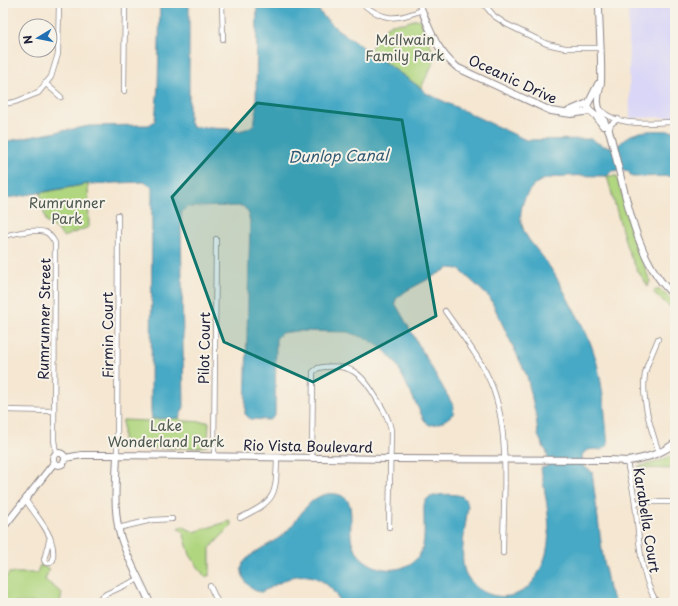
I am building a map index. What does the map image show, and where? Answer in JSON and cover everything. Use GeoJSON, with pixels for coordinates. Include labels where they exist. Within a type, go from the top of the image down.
{"type":"FeatureCollection","features":[{"type":"Feature","properties":{"kind":"street"},"geometry":{"type":"LineString","coordinates":[[3,104],[15,102],[38,93],[51,77],[58,54],[59,3]]}},
{"type":"Feature","properties":{"kind":"street"},"geometry":{"type":"LineString","coordinates":[[124,91],[125,3]]}},
{"type":"Feature","properties":{"kind":"street"},"geometry":{"type":"LineString","coordinates":[[222,3],[223,39]]}},
{"type":"Feature","properties":{"kind":"street"},"geometry":{"type":"LineString","coordinates":[[361,3],[377,14],[391,18],[404,17],[422,10]]}},
{"type":"Feature","properties":{"kind":"street","name":"Oceanic Drive"},"geometry":{"type":"LineString","coordinates":[[419,3],[436,44],[446,57],[458,68],[546,109],[571,114],[591,111]]}},
{"type":"Feature","properties":{"kind":"street"},"geometry":{"type":"LineString","coordinates":[[483,3],[494,16],[506,24],[547,44],[565,48],[600,48]]}},
{"type":"Feature","properties":{"kind":"street"},"geometry":{"type":"LineString","coordinates":[[591,111],[596,111],[598,106],[600,75],[599,3]]}},
{"type":"Feature","properties":{"kind":"street"},"geometry":{"type":"LineString","coordinates":[[600,75],[587,108],[596,116],[612,141]]}},
{"type":"Feature","properties":{"kind":"street"},"geometry":{"type":"LineString","coordinates":[[45,83],[61,97]]}},
{"type":"Feature","properties":{"kind":"street"},"geometry":{"type":"LineString","coordinates":[[588,103],[594,101],[604,113],[618,119],[635,122],[675,122]]}},
{"type":"Feature","properties":{"kind":"street","name":"Oceanic Drive"},"geometry":{"type":"LineString","coordinates":[[562,113],[588,103]]}},
{"type":"Feature","properties":{"kind":"street"},"geometry":{"type":"LineString","coordinates":[[598,106],[612,141],[632,222],[642,248],[663,285],[675,296]]}},
{"type":"Feature","properties":{"kind":"street"},"geometry":{"type":"LineString","coordinates":[[609,132],[611,124],[618,119]]}},
{"type":"Feature","properties":{"kind":"street","name":"Firmin Court"},"geometry":{"type":"LineString","coordinates":[[117,455],[118,214]]}},
{"type":"Feature","properties":{"kind":"street","name":"Rumrunner Street"},"geometry":{"type":"LineString","coordinates":[[3,236],[38,231],[45,232],[51,236],[55,243],[54,440],[56,454]]}},
{"type":"Feature","properties":{"kind":"street","name":"Pilot Court"},"geometry":{"type":"LineString","coordinates":[[214,456],[216,239]]}},
{"type":"Feature","properties":{"kind":"street"},"geometry":{"type":"LineString","coordinates":[[445,312],[471,348],[492,385],[498,404],[504,444],[503,553]]}},
{"type":"Feature","properties":{"kind":"street"},"geometry":{"type":"LineString","coordinates":[[658,339],[647,368],[644,382],[650,426],[659,453]]}},
{"type":"Feature","properties":{"kind":"street"},"geometry":{"type":"LineString","coordinates":[[312,458],[313,372],[318,368],[337,367],[356,373],[362,377],[370,387],[390,424],[392,436],[389,527]]}},
{"type":"Feature","properties":{"kind":"street"},"geometry":{"type":"LineString","coordinates":[[3,410],[54,411]]}},
{"type":"Feature","properties":{"kind":"street","name":"Rio Vista Boulevard"},"geometry":{"type":"LineString","coordinates":[[65,458],[82,455],[117,455],[627,461],[644,459],[659,453],[675,443]]}},
{"type":"Feature","properties":{"kind":"street"},"geometry":{"type":"LineString","coordinates":[[3,528],[54,464],[53,458],[56,454],[62,454],[65,458],[63,464],[54,464]]}},
{"type":"Feature","properties":{"kind":"street"},"geometry":{"type":"LineString","coordinates":[[117,455],[116,508],[118,528],[123,543],[150,603]]}},
{"type":"Feature","properties":{"kind":"street"},"geometry":{"type":"LineString","coordinates":[[240,518],[261,507],[269,500],[277,484],[277,457]]}},
{"type":"Feature","properties":{"kind":"street","name":"Karabella Court"},"geometry":{"type":"LineString","coordinates":[[627,461],[635,503],[644,573],[650,592],[657,603]]}},
{"type":"Feature","properties":{"kind":"street"},"geometry":{"type":"LineString","coordinates":[[25,499],[50,537],[53,560],[50,563],[46,563],[44,560],[50,537]]}},
{"type":"Feature","properties":{"kind":"street"},"geometry":{"type":"LineString","coordinates":[[635,503],[675,502]]}},
{"type":"Feature","properties":{"kind":"street"},"geometry":{"type":"LineString","coordinates":[[118,528],[152,520],[172,520]]}},
{"type":"Feature","properties":{"kind":"street"},"geometry":{"type":"LineString","coordinates":[[94,603],[106,594],[139,579]]}},
{"type":"Feature","properties":{"kind":"street"},"geometry":{"type":"LineString","coordinates":[[210,586],[218,603]]}},
{"type":"Feature","properties":{"kind":"highlighted area"},"geometry":{"type":"Polygon","coordinates":[[[257,103],[402,120],[436,316],[313,382],[224,342],[172,197],[257,103]]]}},
{"type":"Feature","properties":{"kind":"shaded area"},"geometry":{"type":"Polygon","coordinates":[[[628,3],[675,3],[675,117],[630,118],[628,3]]]}},
{"type":"Feature","properties":{"kind":"green space","name":"McIlwain Family Park"},"geometry":{"type":"Polygon","coordinates":[[[416,19],[420,20],[433,51],[437,55],[421,88],[369,51],[387,26],[389,27],[391,24],[405,23],[416,19]]]}},
{"type":"Feature","properties":{"kind":"green space"},"geometry":{"type":"Polygon","coordinates":[[[607,176],[617,176],[632,234],[650,281],[648,286],[637,270],[627,248],[607,176]]]}},
{"type":"Feature","properties":{"kind":"green space","name":"Rumrunner Park"},"geometry":{"type":"Polygon","coordinates":[[[88,184],[89,227],[63,237],[58,230],[46,222],[40,193],[88,184]]]}},
{"type":"Feature","properties":{"kind":"green space"},"geometry":{"type":"Polygon","coordinates":[[[655,290],[660,290],[675,302],[675,311],[653,292],[655,290]]]}},
{"type":"Feature","properties":{"kind":"green space","name":"Lake Wonderland Park"},"geometry":{"type":"Polygon","coordinates":[[[179,418],[182,421],[209,422],[208,446],[196,448],[126,448],[123,445],[123,420],[149,421],[152,419],[179,418]]]}},
{"type":"Feature","properties":{"kind":"green space"},"geometry":{"type":"Polygon","coordinates":[[[675,454],[675,469],[637,468],[657,462],[675,454]]]}},
{"type":"Feature","properties":{"kind":"green space"},"geometry":{"type":"Polygon","coordinates":[[[230,521],[232,525],[210,548],[210,575],[205,577],[190,555],[183,532],[178,528],[182,526],[194,532],[230,521]]]}},
{"type":"Feature","properties":{"kind":"green space"},"geometry":{"type":"Polygon","coordinates":[[[40,565],[49,569],[45,580],[62,593],[60,603],[3,603],[3,576],[5,578],[9,573],[37,573],[40,565]]]}},
{"type":"Feature","properties":{"kind":"water","name":"Dunlop Canal"},"geometry":{"type":"Polygon","coordinates":[[[160,3],[189,3],[189,121],[192,127],[239,131],[254,125],[256,113],[257,3],[313,3],[324,17],[337,29],[426,93],[526,140],[591,139],[603,146],[616,147],[629,136],[639,132],[675,131],[675,176],[632,177],[628,171],[622,170],[612,171],[607,176],[554,177],[540,181],[534,185],[525,197],[521,211],[522,225],[526,236],[544,258],[559,282],[585,331],[600,375],[608,445],[602,450],[588,450],[582,455],[583,466],[592,472],[602,550],[609,589],[616,603],[340,603],[337,596],[327,585],[308,576],[292,577],[261,592],[252,589],[249,586],[243,577],[243,563],[253,554],[282,536],[308,505],[319,496],[335,494],[344,497],[350,506],[351,537],[357,552],[362,558],[376,567],[393,569],[401,568],[410,564],[416,559],[423,547],[424,503],[426,500],[432,496],[448,494],[461,496],[468,506],[463,566],[470,581],[485,592],[494,596],[503,597],[521,592],[535,579],[546,554],[549,522],[541,468],[548,466],[547,452],[538,435],[536,416],[527,376],[490,298],[459,269],[449,268],[406,291],[396,299],[395,303],[454,407],[453,414],[448,418],[439,423],[429,425],[424,420],[396,363],[384,350],[368,339],[347,332],[297,331],[281,333],[276,339],[275,416],[269,420],[250,419],[245,414],[250,222],[248,212],[243,206],[187,207],[182,211],[184,407],[179,418],[152,419],[152,187],[144,182],[88,184],[3,199],[3,142],[89,126],[149,125],[155,121],[158,86],[160,3]]]}}]}
